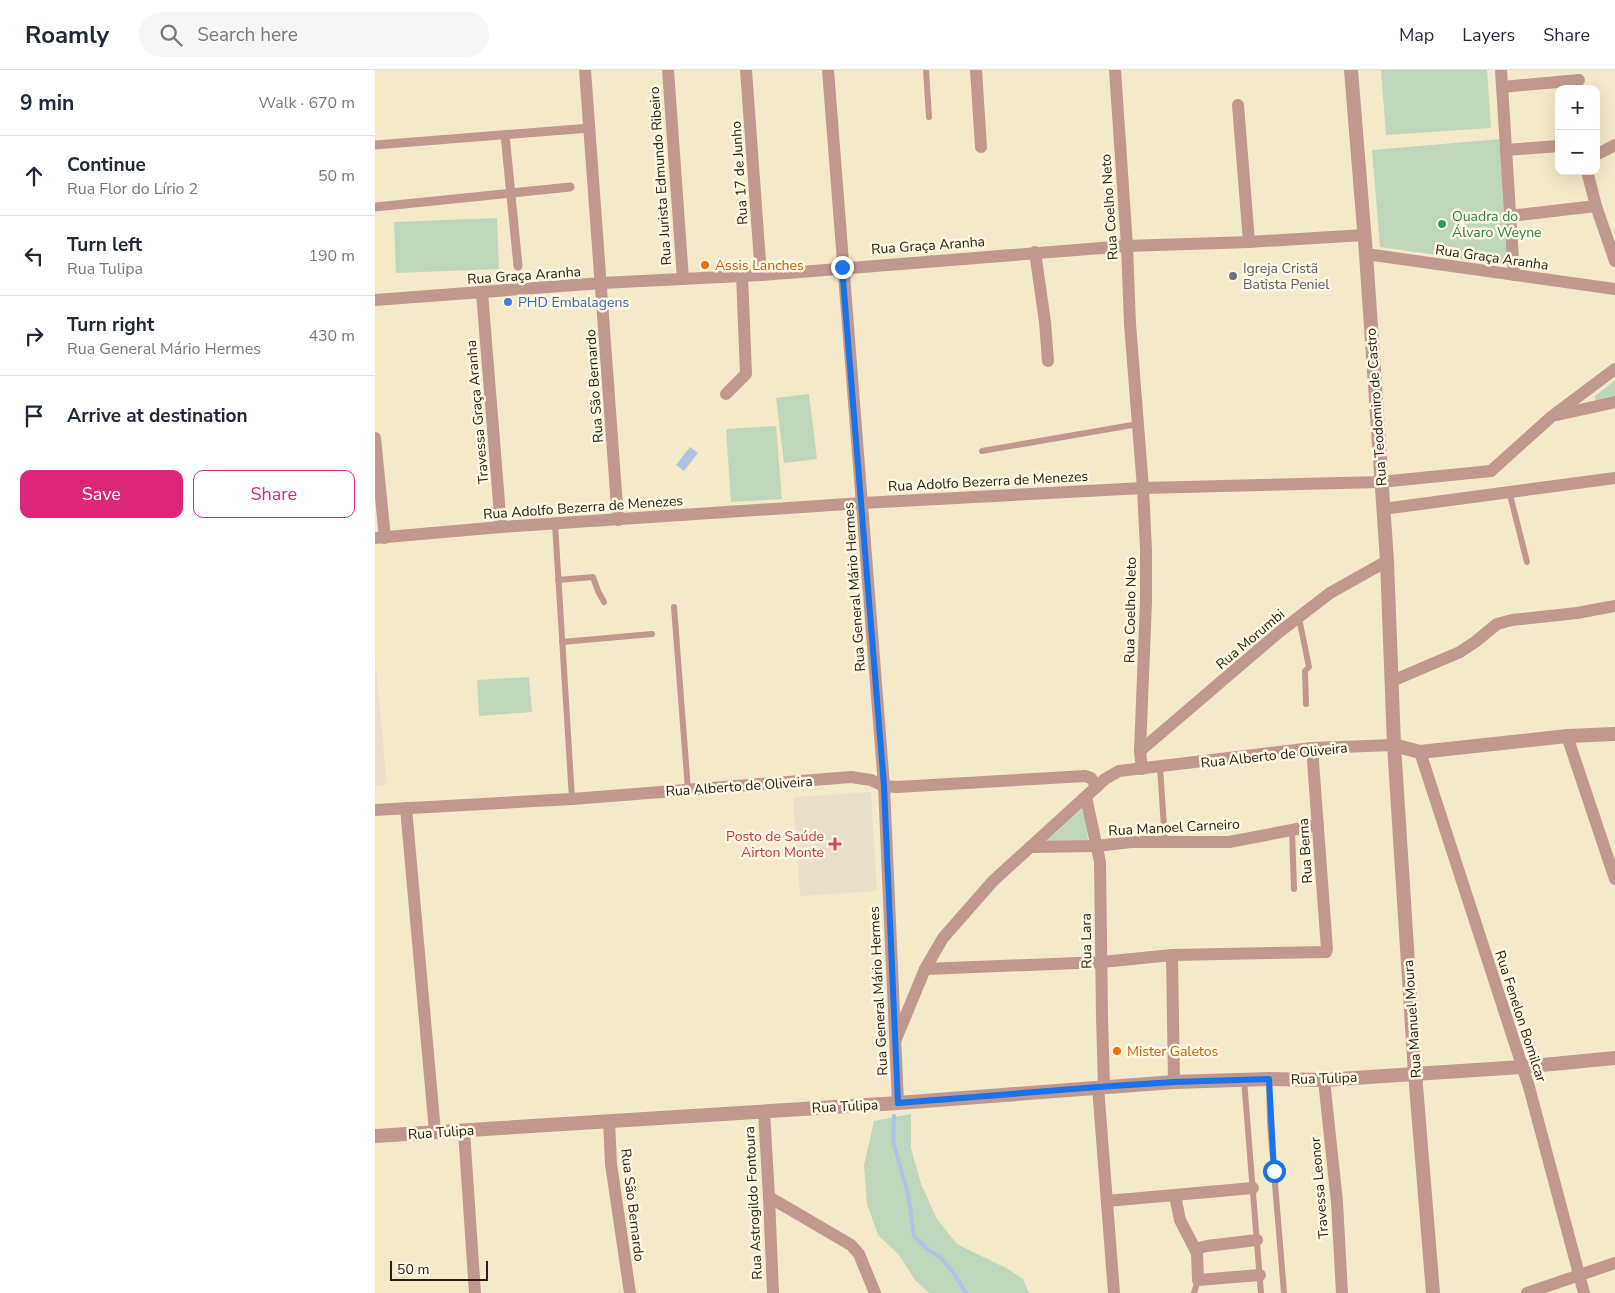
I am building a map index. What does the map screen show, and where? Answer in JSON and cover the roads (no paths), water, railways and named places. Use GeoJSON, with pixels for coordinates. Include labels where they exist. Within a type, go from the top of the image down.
{"type":"FeatureCollection","features":[{"type":"Feature","properties":{"kind":"street","name":"Rua São Bernardo"},"geometry":{"type":"LineString","coordinates":[[585,70],[618,520]]}},
{"type":"Feature","properties":{"kind":"street","name":"Rua Jurista Edmundo Ribeiro"},"geometry":{"type":"LineString","coordinates":[[667,70],[683,279]]}},
{"type":"Feature","properties":{"kind":"street","name":"Rua 17 de Junho"},"geometry":{"type":"LineString","coordinates":[[746,70],[761,274]]}},
{"type":"Feature","properties":{"kind":"street","name":"Rua General Mário Hermes"},"geometry":{"type":"LineString","coordinates":[[828,70],[884,786],[898,1103]]}},
{"type":"Feature","properties":{"kind":"street"},"geometry":{"type":"LineString","coordinates":[[976,70],[981,147]]}},
{"type":"Feature","properties":{"kind":"street","name":"Rua Coelho Neto"},"geometry":{"type":"LineString","coordinates":[[1115,70],[1146,550],[1142,769]]}},
{"type":"Feature","properties":{"kind":"street","name":"Rua Teodomiro de Castro"},"geometry":{"type":"LineString","coordinates":[[1351,70],[1366,254],[1380,482],[1387,561],[1394,745]]}},
{"type":"Feature","properties":{"kind":"street"},"geometry":{"type":"LineString","coordinates":[[1501,70],[1514,274]]}},
{"type":"Feature","properties":{"kind":"street"},"geometry":{"type":"LineString","coordinates":[[1501,87],[1579,80]]}},
{"type":"Feature","properties":{"kind":"street"},"geometry":{"type":"LineString","coordinates":[[1238,105],[1249,242]]}},
{"type":"Feature","properties":{"kind":"street"},"geometry":{"type":"LineString","coordinates":[[375,145],[590,128]]}},
{"type":"Feature","properties":{"kind":"street"},"geometry":{"type":"LineString","coordinates":[[505,135],[518,266]]}},
{"type":"Feature","properties":{"kind":"street"},"geometry":{"type":"LineString","coordinates":[[1600,153],[1615,145]]}},
{"type":"Feature","properties":{"kind":"street"},"geometry":{"type":"LineString","coordinates":[[1506,150],[1555,146]]}},
{"type":"Feature","properties":{"kind":"street"},"geometry":{"type":"LineString","coordinates":[[1588,175],[1595,206],[1615,261]]}},
{"type":"Feature","properties":{"kind":"street"},"geometry":{"type":"LineString","coordinates":[[375,207],[570,187]]}},
{"type":"Feature","properties":{"kind":"street"},"geometry":{"type":"LineString","coordinates":[[1510,216],[1595,206]]}},
{"type":"Feature","properties":{"kind":"street","name":"Rua Graça Aranha"},"geometry":{"type":"LineString","coordinates":[[375,300],[761,274],[1035,252],[1364,235]]}},
{"type":"Feature","properties":{"kind":"street"},"geometry":{"type":"LineString","coordinates":[[1035,252],[1045,322],[1048,361]]}},
{"type":"Feature","properties":{"kind":"street","name":"Rua Graça Aranha"},"geometry":{"type":"LineString","coordinates":[[1366,254],[1615,289]]}},
{"type":"Feature","properties":{"kind":"street"},"geometry":{"type":"LineString","coordinates":[[726,394],[746,374],[742,275]]}},
{"type":"Feature","properties":{"kind":"street","name":"Travessa Graça Aranha"},"geometry":{"type":"LineString","coordinates":[[482,293],[501,528]]}},
{"type":"Feature","properties":{"kind":"street"},"geometry":{"type":"LineString","coordinates":[[1494,493],[1491,471],[1551,417],[1615,369]]}},
{"type":"Feature","properties":{"kind":"street"},"geometry":{"type":"LineString","coordinates":[[1551,417],[1615,402]]}},
{"type":"Feature","properties":{"kind":"street"},"geometry":{"type":"LineString","coordinates":[[375,438],[380,538]]}},
{"type":"Feature","properties":{"kind":"street","name":"Rua Adolfo Bezerra de Menezes"},"geometry":{"type":"LineString","coordinates":[[380,538],[862,503],[1143,488],[1380,482],[1491,471]]}},
{"type":"Feature","properties":{"kind":"street"},"geometry":{"type":"LineString","coordinates":[[1383,509],[1615,478]]}},
{"type":"Feature","properties":{"kind":"street","name":"Rua Morumbi"},"geometry":{"type":"LineString","coordinates":[[1141,751],[1278,633],[1330,593],[1387,561]]}},
{"type":"Feature","properties":{"kind":"street"},"geometry":{"type":"LineString","coordinates":[[1392,681],[1460,652],[1497,624],[1512,620],[1577,614],[1615,607]]}},
{"type":"Feature","properties":{"kind":"street","name":"Rua Alberto de Oliveira"},"geometry":{"type":"LineString","coordinates":[[1142,769],[1312,748],[1394,745],[1420,752],[1567,736],[1615,734]]}},
{"type":"Feature","properties":{"kind":"street"},"geometry":{"type":"LineString","coordinates":[[1567,736],[1615,879]]}},
{"type":"Feature","properties":{"kind":"street","name":"Rua Manuel Moura"},"geometry":{"type":"LineString","coordinates":[[1394,745],[1415,1073],[1433,1293]]}},
{"type":"Feature","properties":{"kind":"street","name":"Rua Berna"},"geometry":{"type":"LineString","coordinates":[[1172,955],[1325,952],[1327,949],[1312,748]]}},
{"type":"Feature","properties":{"kind":"street","name":"Rua Fenelon Bomilcar"},"geometry":{"type":"LineString","coordinates":[[1420,752],[1529,1087],[1583,1293]]}},
{"type":"Feature","properties":{"kind":"street"},"geometry":{"type":"LineString","coordinates":[[895,1044],[925,969],[943,938],[993,881],[1105,779],[1119,772],[1142,769]]}},
{"type":"Feature","properties":{"kind":"street","name":"Rua Alberto de Oliveira"},"geometry":{"type":"LineString","coordinates":[[375,810],[572,799],[851,777],[871,780],[884,786],[1085,776],[1091,778],[1097,787]]}},
{"type":"Feature","properties":{"kind":"street","name":"Rua Lara"},"geometry":{"type":"LineString","coordinates":[[1086,797],[1101,862],[1101,1087],[1114,1293]]}},
{"type":"Feature","properties":{"kind":"street"},"geometry":{"type":"LineString","coordinates":[[406,808],[435,1132]]}},
{"type":"Feature","properties":{"kind":"street","name":"Rua Manoel Carneiro"},"geometry":{"type":"LineString","coordinates":[[1030,847],[1097,846],[1131,842],[1229,842],[1318,825]]}},
{"type":"Feature","properties":{"kind":"street"},"geometry":{"type":"LineString","coordinates":[[925,969],[1102,962],[1172,955],[1174,1082]]}},
{"type":"Feature","properties":{"kind":"street","name":"Rua Tulipa"},"geometry":{"type":"LineString","coordinates":[[375,1136],[898,1103],[1174,1082],[1269,1079],[1324,1080],[1521,1067],[1615,1058]]}},
{"type":"Feature","properties":{"kind":"street","name":"Travessa Leonor"},"geometry":{"type":"LineString","coordinates":[[1324,1080],[1337,1202],[1342,1293]]}},
{"type":"Feature","properties":{"kind":"street","name":"Rua Astrogildo Fontoura"},"geometry":{"type":"LineString","coordinates":[[764,1111],[773,1293]]}},
{"type":"Feature","properties":{"kind":"street","name":"Rua São Bernardo"},"geometry":{"type":"LineString","coordinates":[[609,1121],[611,1164],[630,1293]]}},
{"type":"Feature","properties":{"kind":"street"},"geometry":{"type":"LineString","coordinates":[[464,1131],[475,1293]]}},
{"type":"Feature","properties":{"kind":"street"},"geometry":{"type":"LineString","coordinates":[[1107,1201],[1253,1188]]}},
{"type":"Feature","properties":{"kind":"street"},"geometry":{"type":"LineString","coordinates":[[1175,1196],[1180,1220],[1195,1249],[1198,1280],[1260,1275]]}},
{"type":"Feature","properties":{"kind":"street"},"geometry":{"type":"LineString","coordinates":[[769,1197],[851,1245],[859,1254],[875,1293]]}},
{"type":"Feature","properties":{"kind":"street"},"geometry":{"type":"LineString","coordinates":[[1195,1249],[1257,1240]]}},
{"type":"Feature","properties":{"kind":"street"},"geometry":{"type":"LineString","coordinates":[[1527,1293],[1615,1263]]}},
{"type":"Feature","properties":{"kind":"lane"},"geometry":{"type":"LineString","coordinates":[[926,70],[929,117]]}},
{"type":"Feature","properties":{"kind":"lane"},"geometry":{"type":"LineString","coordinates":[[982,450],[1138,424]]}},
{"type":"Feature","properties":{"kind":"lane"},"geometry":{"type":"LineString","coordinates":[[1509,492],[1527,562]]}},
{"type":"Feature","properties":{"kind":"lane"},"geometry":{"type":"LineString","coordinates":[[555,524],[572,799]]}},
{"type":"Feature","properties":{"kind":"lane"},"geometry":{"type":"LineString","coordinates":[[558,580],[593,577],[604,602]]}},
{"type":"Feature","properties":{"kind":"lane"},"geometry":{"type":"LineString","coordinates":[[674,607],[688,790]]}},
{"type":"Feature","properties":{"kind":"lane"},"geometry":{"type":"LineString","coordinates":[[1299,617],[1309,667],[1305,671],[1306,704]]}},
{"type":"Feature","properties":{"kind":"lane"},"geometry":{"type":"LineString","coordinates":[[562,642],[652,634]]}},
{"type":"Feature","properties":{"kind":"lane"},"geometry":{"type":"LineString","coordinates":[[1160,767],[1165,842]]}},
{"type":"Feature","properties":{"kind":"lane"},"geometry":{"type":"LineString","coordinates":[[1292,830],[1294,888]]}},
{"type":"Feature","properties":{"kind":"lane"},"geometry":{"type":"LineString","coordinates":[[1269,1079],[1271,1133],[1284,1293]]}},
{"type":"Feature","properties":{"kind":"lane"},"geometry":{"type":"LineString","coordinates":[[1244,1080],[1261,1293]]}},
{"type":"Feature","properties":{"kind":"lane"},"geometry":{"type":"LineString","coordinates":[[1194,1293],[1198,1280]]}},
{"type":"Feature","properties":{"kind":"water"},"geometry":{"type":"Polygon","coordinates":[[[690,447],[698,453],[684,471],[676,465],[690,447]]]}},
{"type":"Feature","properties":{"kind":"waterway"},"geometry":{"type":"LineString","coordinates":[[894,1116],[893,1141],[908,1194],[914,1236],[928,1250],[940,1257],[953,1272],[966,1293]]}},
{"type":"Feature","properties":{"kind":"place","name":"Quadra do Álvaro Weyne"},"geometry":{"type":"Point","coordinates":[1442,224]}},
{"type":"Feature","properties":{"kind":"place","name":"Assis Lanches"},"geometry":{"type":"Point","coordinates":[705,265]}},
{"type":"Feature","properties":{"kind":"place","name":"Igreja Cristã Batista Peniel"},"geometry":{"type":"Point","coordinates":[1233,276]}},
{"type":"Feature","properties":{"kind":"place","name":"PHD Embalagens"},"geometry":{"type":"Point","coordinates":[508,302]}},
{"type":"Feature","properties":{"kind":"place","name":"Posto de Saúde Airton Monte"},"geometry":{"type":"Point","coordinates":[835,844]}},
{"type":"Feature","properties":{"kind":"place","name":"Mister Galetos"},"geometry":{"type":"Point","coordinates":[1117,1051]}}]}
